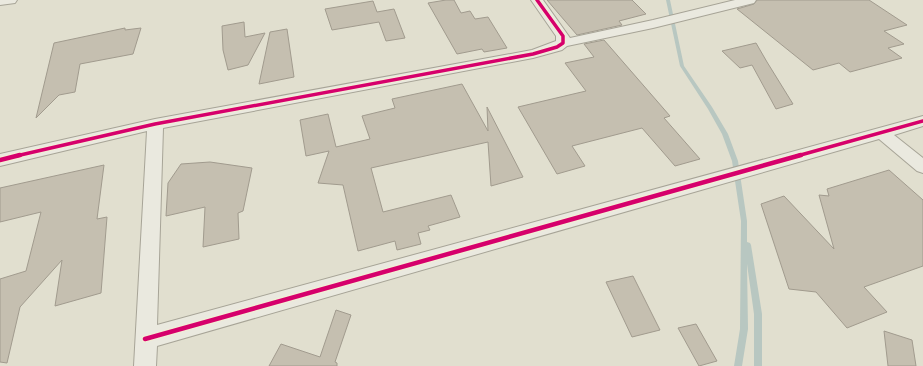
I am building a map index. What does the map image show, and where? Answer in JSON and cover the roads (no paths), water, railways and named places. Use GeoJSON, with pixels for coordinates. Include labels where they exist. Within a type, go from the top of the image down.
{"type":"FeatureCollection","features":[{"type":"Feature","properties":{"kind":"street"},"geometry":{"type":"LineString","coordinates":[[0,1],[11,0]]}},
{"type":"Feature","properties":{"kind":"street"},"geometry":{"type":"LineString","coordinates":[[536,0],[563,36],[563,43]]}},
{"type":"Feature","properties":{"kind":"street"},"geometry":{"type":"LineString","coordinates":[[0,160],[154,124],[533,54],[557,47],[563,43],[653,24],[750,0]]}},
{"type":"Feature","properties":{"kind":"street"},"geometry":{"type":"LineString","coordinates":[[145,339],[923,121]]}},
{"type":"Feature","properties":{"kind":"street"},"geometry":{"type":"LineString","coordinates":[[145,366],[154,124]]}},
{"type":"Feature","properties":{"kind":"street"},"geometry":{"type":"LineString","coordinates":[[882,133],[923,168]]}},
{"type":"Feature","properties":{"kind":"waterway"},"geometry":{"type":"LineString","coordinates":[[668,0],[682,66],[710,108],[725,134],[735,161],[744,221],[744,329],[738,366]]}},
{"type":"Feature","properties":{"kind":"waterway"},"geometry":{"type":"LineString","coordinates":[[748,245],[758,314],[758,366]]}}]}
